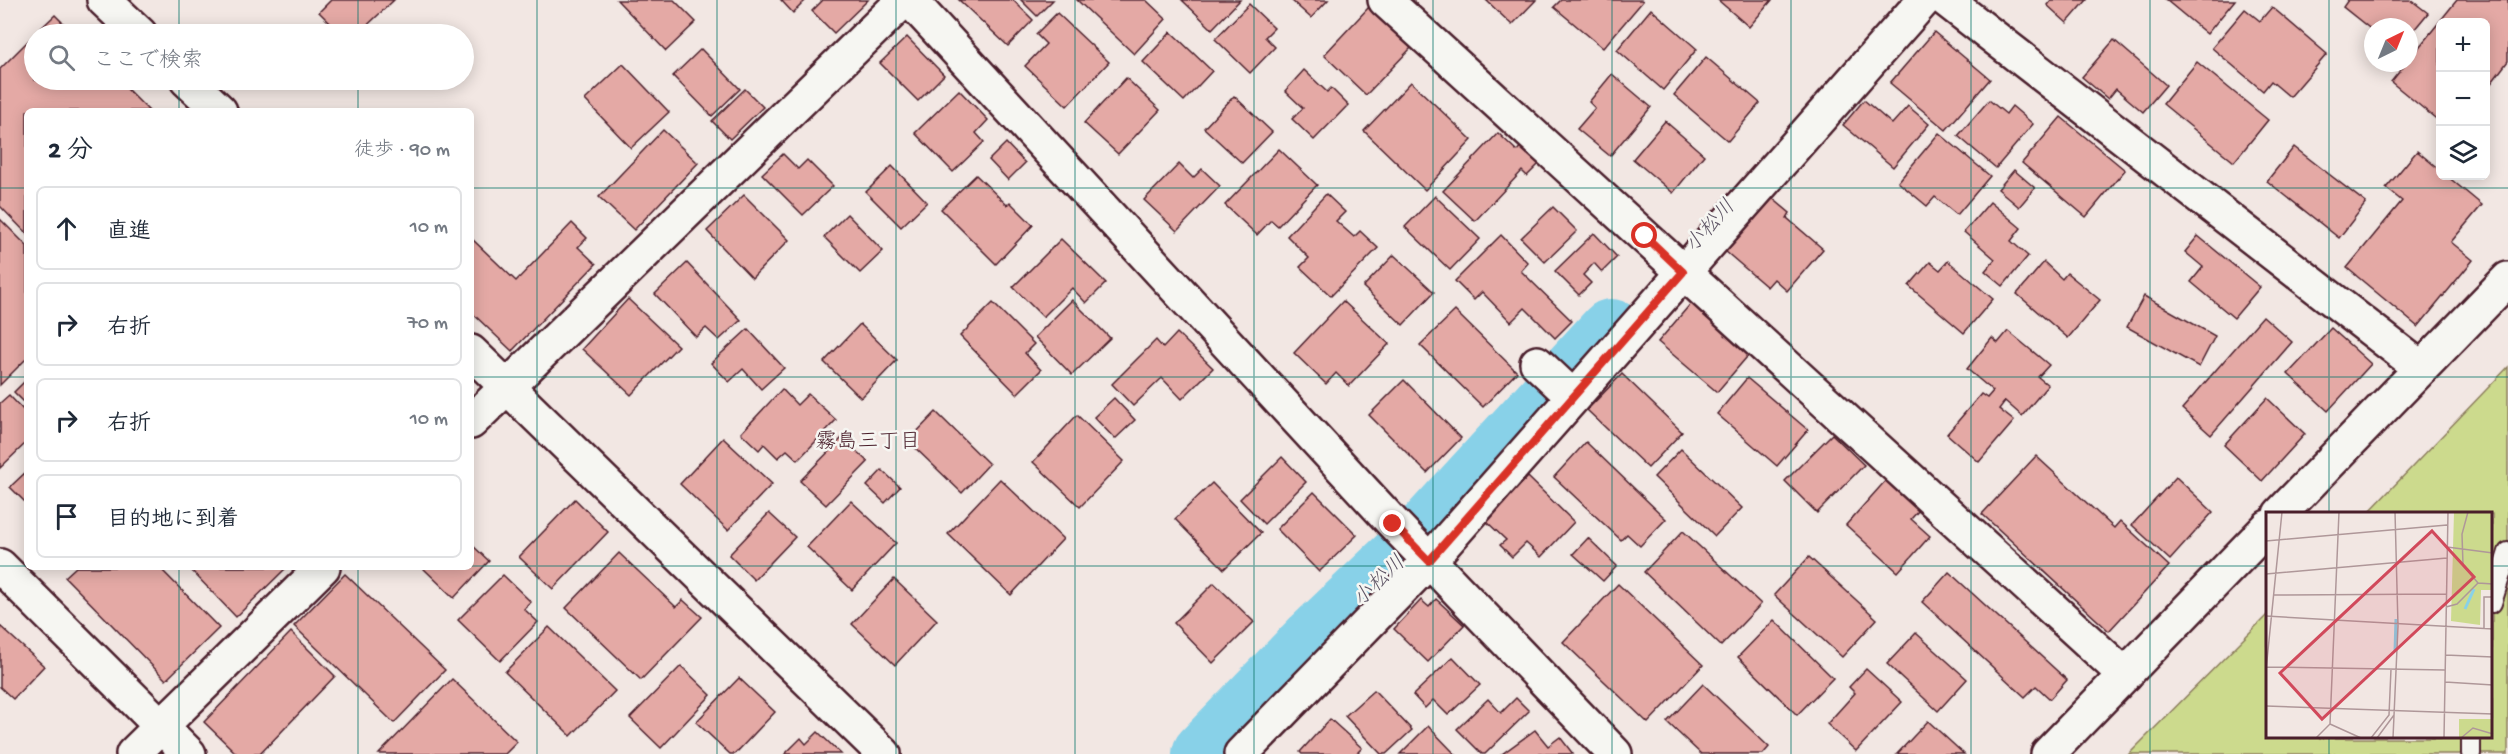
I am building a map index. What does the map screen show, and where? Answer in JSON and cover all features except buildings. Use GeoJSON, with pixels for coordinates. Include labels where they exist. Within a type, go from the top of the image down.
{"type":"FeatureCollection","features":[{"type":"Feature","properties":{"kind":"street"},"geometry":{"type":"LineString","coordinates":[[104,0],[129,24]]}},
{"type":"Feature","properties":{"kind":"street"},"geometry":{"type":"LineString","coordinates":[[474,419],[904,0]]}},
{"type":"Feature","properties":{"kind":"street"},"geometry":{"type":"LineString","coordinates":[[910,0],[1393,524],[1615,754]]}},
{"type":"Feature","properties":{"kind":"street"},"geometry":{"type":"LineString","coordinates":[[1385,0],[2125,675]]}},
{"type":"Feature","properties":{"kind":"street"},"geometry":{"type":"LineString","coordinates":[[1241,754],[1429,561],[1572,396],[1924,0]]}},
{"type":"Feature","properties":{"kind":"street"},"geometry":{"type":"LineString","coordinates":[[1946,0],[2421,368]]}},
{"type":"Feature","properties":{"kind":"street"},"geometry":{"type":"LineString","coordinates":[[198,90],[217,108]]}},
{"type":"Feature","properties":{"kind":"street"},"geometry":{"type":"LineString","coordinates":[[2282,512],[2508,279]]}},
{"type":"Feature","properties":{"kind":"street"},"geometry":{"type":"LineString","coordinates":[[474,355],[884,754]]}},
{"type":"Feature","properties":{"kind":"street"},"geometry":{"type":"LineString","coordinates":[[1537,363],[1572,396]]}},
{"type":"Feature","properties":{"kind":"street"},"geometry":{"type":"LineString","coordinates":[[2048,754],[2266,528]]}},
{"type":"Feature","properties":{"kind":"street"},"geometry":{"type":"LineString","coordinates":[[0,566],[189,754]]}},
{"type":"Feature","properties":{"kind":"street"},"geometry":{"type":"LineString","coordinates":[[133,754],[320,570]]}},
{"type":"Feature","properties":{"kind":"lane"},"geometry":{"type":"LineString","coordinates":[[2493,600],[2508,552]]}},
{"type":"Feature","properties":{"kind":"lane"},"geometry":{"type":"LineString","coordinates":[[2470,739],[2471,754]]}},
{"type":"Feature","properties":{"kind":"green space"},"geometry":{"type":"Polygon","coordinates":[[[2508,367],[2508,754],[2129,754],[2266,616],[2266,739],[2493,739],[2493,512],[2369,512],[2508,367]]]}},
{"type":"Feature","properties":{"kind":"waterway","name":"小松川"},"geometry":{"type":"LineString","coordinates":[[1205,754],[1315,640],[1425,535],[1611,332]]}},
{"type":"Feature","properties":{"kind":"district","name":"霧島三丁目"},"geometry":{"type":"Point","coordinates":[868,440]}},
{"type":"Feature","properties":{"kind":"route"},"geometry":{"type":"LineString","coordinates":[[1393,524],[1429,561],[1683,272],[1645,236]]}}]}
